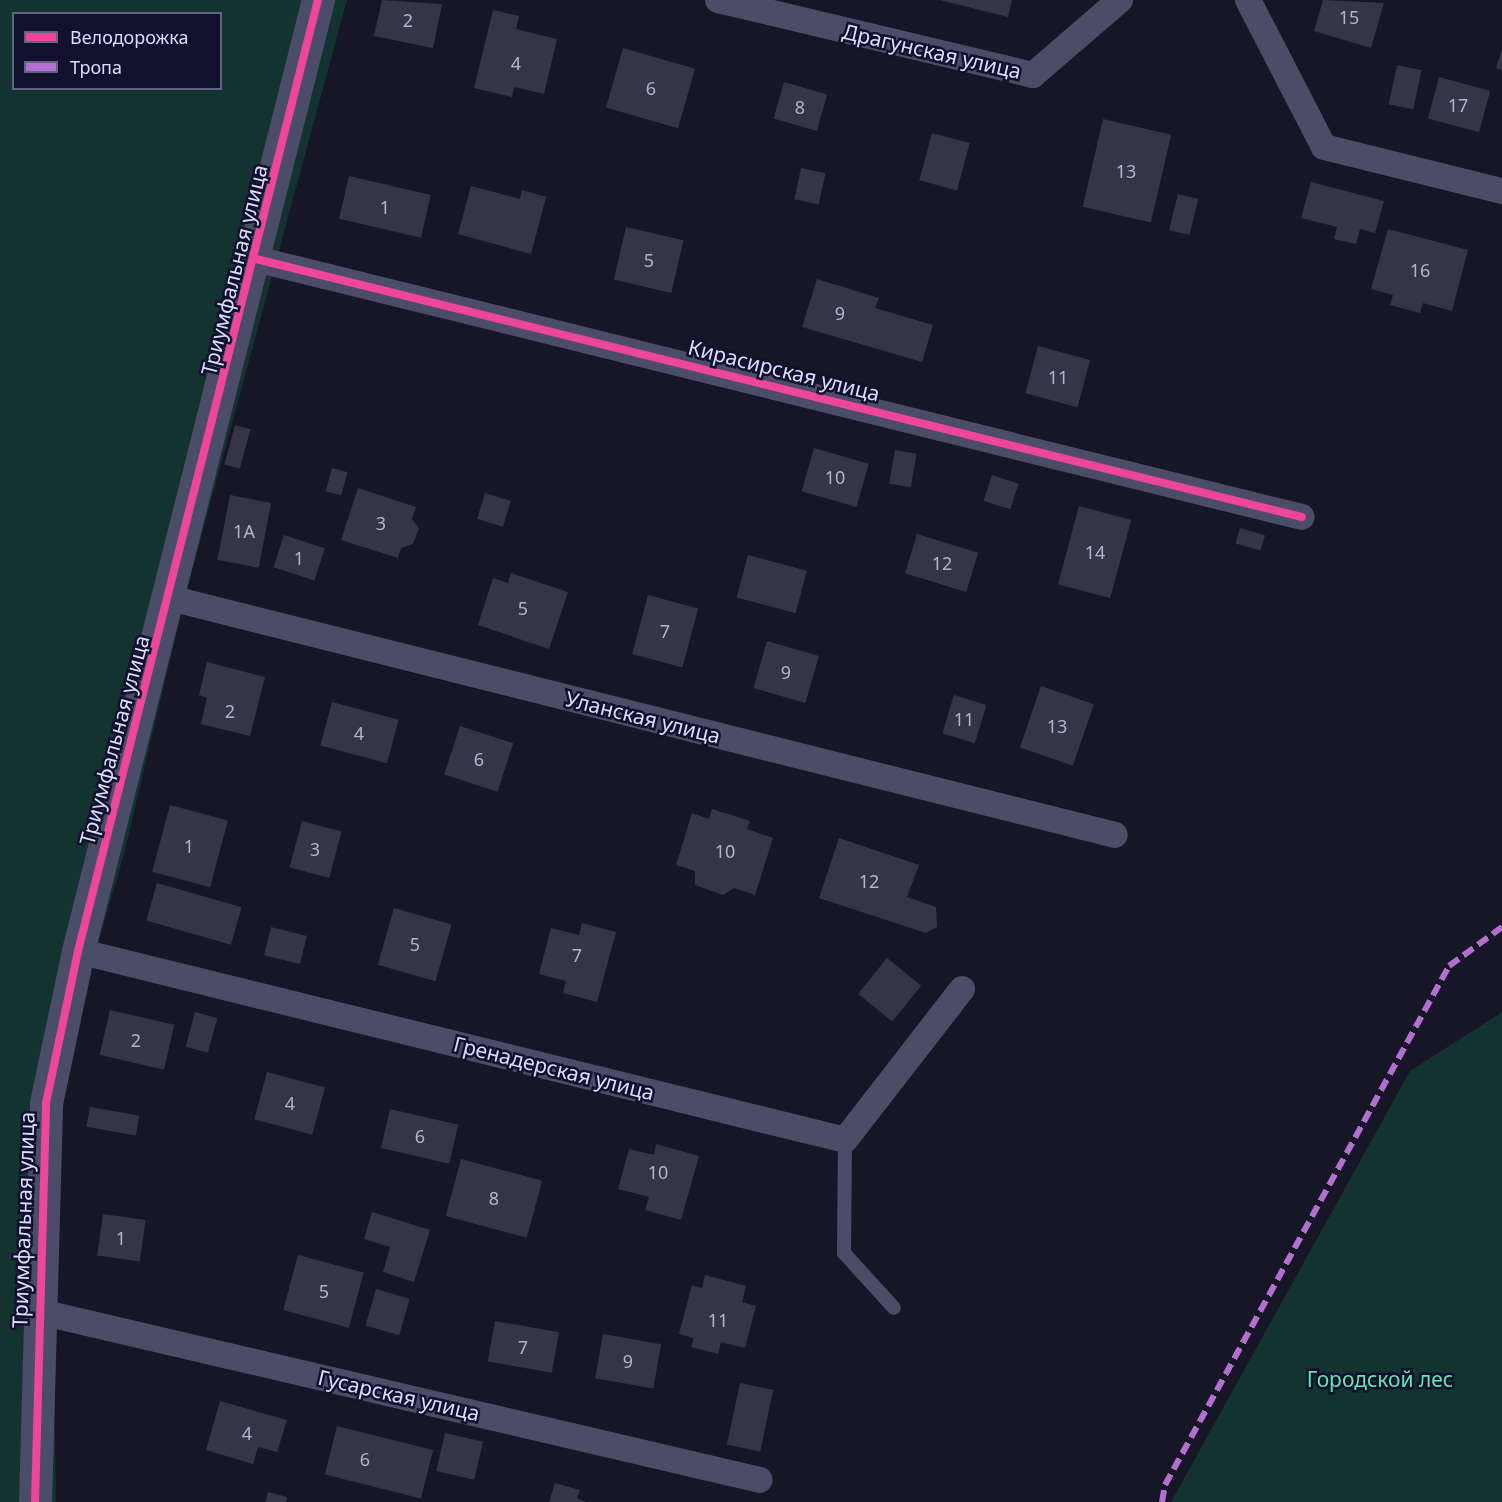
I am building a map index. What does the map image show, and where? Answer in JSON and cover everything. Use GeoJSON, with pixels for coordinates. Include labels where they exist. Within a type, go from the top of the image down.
{"type":"FeatureCollection","features":[{"type":"Feature","properties":{"kind":"street","name":"Триумфальная улица"},"geometry":{"type":"LineString","coordinates":[[35,1502],[36,1311],[46,1103],[78,951],[256,259],[318,0]]}},
{"type":"Feature","properties":{"kind":"street","name":"Драгунская улица"},"geometry":{"type":"LineString","coordinates":[[718,0],[1033,75],[1120,0]]}},
{"type":"Feature","properties":{"kind":"street"},"geometry":{"type":"LineString","coordinates":[[1248,0],[1324,147],[1502,191]]}},
{"type":"Feature","properties":{"kind":"street","name":"Кирасирская улица"},"geometry":{"type":"LineString","coordinates":[[256,259],[1302,518]]}},
{"type":"Feature","properties":{"kind":"street","name":"Уланская улица"},"geometry":{"type":"LineString","coordinates":[[170,598],[1115,835]]}},
{"type":"Feature","properties":{"kind":"street","name":"Гренадерская улица"},"geometry":{"type":"LineString","coordinates":[[78,951],[845,1140]]}},
{"type":"Feature","properties":{"kind":"street"},"geometry":{"type":"LineString","coordinates":[[845,1140],[962,989]]}},
{"type":"Feature","properties":{"kind":"street","name":"Гусарская улица"},"geometry":{"type":"LineString","coordinates":[[36,1311],[760,1480]]}},
{"type":"Feature","properties":{"kind":"lane"},"geometry":{"type":"LineString","coordinates":[[845,1140],[844,1252],[894,1308]]}},
{"type":"Feature","properties":{"kind":"green space"},"geometry":{"type":"Polygon","coordinates":[[[0,0],[347,0],[184,600],[125,850],[95,954],[61,1114],[53,1315],[56,1502],[0,1502],[0,0]]]}},
{"type":"Feature","properties":{"kind":"green space","name":"Городской лес"},"geometry":{"type":"Polygon","coordinates":[[[1502,1012],[1502,1502],[1171,1502],[1410,1071],[1502,1012]]]}},
{"type":"Feature","properties":{"kind":"building"},"geometry":{"type":"Polygon","coordinates":[[[382,0],[442,4],[433,48],[374,36],[382,0]]]}},
{"type":"Feature","properties":{"kind":"building"},"geometry":{"type":"Polygon","coordinates":[[[940,0],[1012,0],[1008,17],[940,0]]]}},
{"type":"Feature","properties":{"kind":"building"},"geometry":{"type":"Polygon","coordinates":[[[1323,0],[1384,3],[1371,48],[1314,31],[1323,0]]]}},
{"type":"Feature","properties":{"kind":"building"},"geometry":{"type":"Polygon","coordinates":[[[493,10],[519,16],[516,29],[557,39],[544,94],[514,87],[512,97],[474,88],[493,10]]]}},
{"type":"Feature","properties":{"kind":"building"},"geometry":{"type":"Polygon","coordinates":[[[623,48],[695,69],[678,128],[606,108],[623,48]]]}},
{"type":"Feature","properties":{"kind":"building"},"geometry":{"type":"Polygon","coordinates":[[[1502,49],[1502,70],[1496,68],[1502,49]]]}},
{"type":"Feature","properties":{"kind":"building"},"geometry":{"type":"Polygon","coordinates":[[[1397,65],[1421,70],[1413,109],[1389,104],[1397,65]]]}},
{"type":"Feature","properties":{"kind":"building"},"geometry":{"type":"Polygon","coordinates":[[[1439,77],[1490,91],[1479,132],[1428,119],[1439,77]]]}},
{"type":"Feature","properties":{"kind":"building"},"geometry":{"type":"Polygon","coordinates":[[[784,82],[827,94],[817,131],[774,119],[784,82]]]}},
{"type":"Feature","properties":{"kind":"building"},"geometry":{"type":"Polygon","coordinates":[[[1103,119],[1171,135],[1151,222],[1083,207],[1103,119]]]}},
{"type":"Feature","properties":{"kind":"building"},"geometry":{"type":"Polygon","coordinates":[[[932,133],[970,143],[957,190],[919,180],[932,133]]]}},
{"type":"Feature","properties":{"kind":"building"},"geometry":{"type":"Polygon","coordinates":[[[801,168],[825,173],[819,204],[794,199],[801,168]]]}},
{"type":"Feature","properties":{"kind":"building"},"geometry":{"type":"Polygon","coordinates":[[[349,176],[431,195],[421,238],[339,219],[349,176]]]}},
{"type":"Feature","properties":{"kind":"building"},"geometry":{"type":"Polygon","coordinates":[[[1311,182],[1384,201],[1375,233],[1360,229],[1356,244],[1334,239],[1337,227],[1301,218],[1311,182]]]}},
{"type":"Feature","properties":{"kind":"building"},"geometry":{"type":"Polygon","coordinates":[[[471,186],[520,199],[522,190],[546,197],[531,254],[458,234],[471,186]]]}},
{"type":"Feature","properties":{"kind":"building"},"geometry":{"type":"Polygon","coordinates":[[[1178,194],[1198,199],[1189,235],[1169,230],[1178,194]]]}},
{"type":"Feature","properties":{"kind":"building"},"geometry":{"type":"Polygon","coordinates":[[[626,227],[683,240],[671,293],[614,280],[626,227]]]}},
{"type":"Feature","properties":{"kind":"building"},"geometry":{"type":"Polygon","coordinates":[[[1388,229],[1468,250],[1452,311],[1423,303],[1420,313],[1390,305],[1393,295],[1371,289],[1388,229]]]}},
{"type":"Feature","properties":{"kind":"building"},"geometry":{"type":"Polygon","coordinates":[[[817,279],[879,298],[875,308],[933,325],[922,362],[802,327],[817,279]]]}},
{"type":"Feature","properties":{"kind":"building"},"geometry":{"type":"Polygon","coordinates":[[[1038,346],[1090,360],[1077,407],[1025,393],[1038,346]]]}},
{"type":"Feature","properties":{"kind":"building"},"geometry":{"type":"Polygon","coordinates":[[[235,425],[250,429],[240,469],[224,465],[235,425]]]}},
{"type":"Feature","properties":{"kind":"building"},"geometry":{"type":"Polygon","coordinates":[[[814,448],[869,464],[856,507],[802,491],[814,448]]]}},
{"type":"Feature","properties":{"kind":"building"},"geometry":{"type":"Polygon","coordinates":[[[895,450],[917,454],[911,487],[889,483],[895,450]]]}},
{"type":"Feature","properties":{"kind":"building"},"geometry":{"type":"Polygon","coordinates":[[[332,468],[347,472],[341,495],[326,491],[332,468]]]}},
{"type":"Feature","properties":{"kind":"building"},"geometry":{"type":"Polygon","coordinates":[[[992,475],[1019,484],[1010,509],[984,501],[992,475]]]}},
{"type":"Feature","properties":{"kind":"building"},"geometry":{"type":"Polygon","coordinates":[[[358,488],[416,507],[412,519],[419,528],[413,544],[401,548],[398,558],[341,540],[358,488]]]}},
{"type":"Feature","properties":{"kind":"building"},"geometry":{"type":"Polygon","coordinates":[[[485,493],[511,501],[503,527],[477,519],[485,493]]]}},
{"type":"Feature","properties":{"kind":"building"},"geometry":{"type":"Polygon","coordinates":[[[230,495],[271,503],[259,568],[217,560],[230,495]]]}},
{"type":"Feature","properties":{"kind":"building"},"geometry":{"type":"Polygon","coordinates":[[[1079,506],[1131,520],[1110,598],[1058,584],[1079,506]]]}},
{"type":"Feature","properties":{"kind":"building"},"geometry":{"type":"Polygon","coordinates":[[[1240,528],[1265,535],[1261,551],[1236,543],[1240,528]]]}},
{"type":"Feature","properties":{"kind":"building"},"geometry":{"type":"Polygon","coordinates":[[[917,534],[978,553],[966,592],[905,573],[917,534]]]}},
{"type":"Feature","properties":{"kind":"building"},"geometry":{"type":"Polygon","coordinates":[[[284,535],[325,548],[314,581],[273,567],[284,535]]]}},
{"type":"Feature","properties":{"kind":"building"},"geometry":{"type":"Polygon","coordinates":[[[748,555],[807,571],[796,613],[737,598],[748,555]]]}},
{"type":"Feature","properties":{"kind":"building"},"geometry":{"type":"Polygon","coordinates":[[[511,573],[568,592],[549,649],[478,625],[493,578],[508,583],[511,573]]]}},
{"type":"Feature","properties":{"kind":"building"},"geometry":{"type":"Polygon","coordinates":[[[648,595],[698,608],[682,667],[632,654],[648,595]]]}},
{"type":"Feature","properties":{"kind":"building"},"geometry":{"type":"Polygon","coordinates":[[[767,641],[819,656],[805,703],[753,688],[767,641]]]}},
{"type":"Feature","properties":{"kind":"building"},"geometry":{"type":"Polygon","coordinates":[[[207,662],[265,677],[250,736],[201,724],[207,698],[199,695],[207,662]]]}},
{"type":"Feature","properties":{"kind":"building"},"geometry":{"type":"Polygon","coordinates":[[[1041,686],[1094,704],[1073,766],[1020,747],[1041,686]]]}},
{"type":"Feature","properties":{"kind":"building"},"geometry":{"type":"Polygon","coordinates":[[[954,695],[987,705],[975,743],[942,733],[954,695]]]}},
{"type":"Feature","properties":{"kind":"building"},"geometry":{"type":"Polygon","coordinates":[[[332,702],[399,720],[387,763],[320,745],[332,702]]]}},
{"type":"Feature","properties":{"kind":"building"},"geometry":{"type":"Polygon","coordinates":[[[460,726],[513,743],[497,792],[444,775],[460,726]]]}},
{"type":"Feature","properties":{"kind":"building"},"geometry":{"type":"Polygon","coordinates":[[[170,805],[228,821],[210,887],[152,872],[170,805]]]}},
{"type":"Feature","properties":{"kind":"building"},"geometry":{"type":"Polygon","coordinates":[[[712,809],[750,821],[747,829],[773,838],[755,895],[734,888],[723,895],[695,885],[695,871],[676,865],[692,813],[709,819],[712,809]]]}},
{"type":"Feature","properties":{"kind":"building"},"geometry":{"type":"Polygon","coordinates":[[[302,821],[342,832],[329,878],[290,867],[302,821]]]}},
{"type":"Feature","properties":{"kind":"building"},"geometry":{"type":"Polygon","coordinates":[[[839,838],[919,865],[907,897],[936,907],[937,927],[926,933],[819,898],[839,838]]]}},
{"type":"Feature","properties":{"kind":"building"},"geometry":{"type":"Polygon","coordinates":[[[157,883],[242,907],[231,945],[146,920],[157,883]]]}},
{"type":"Feature","properties":{"kind":"building"},"geometry":{"type":"Polygon","coordinates":[[[394,908],[452,925],[435,981],[378,965],[394,908]]]}},
{"type":"Feature","properties":{"kind":"building"},"geometry":{"type":"Polygon","coordinates":[[[582,923],[616,932],[597,1002],[563,993],[566,981],[539,974],[551,928],[579,935],[582,923]]]}},
{"type":"Feature","properties":{"kind":"building"},"geometry":{"type":"Polygon","coordinates":[[[271,927],[307,936],[300,964],[264,955],[271,927]]]}},
{"type":"Feature","properties":{"kind":"building"},"geometry":{"type":"Polygon","coordinates":[[[887,958],[921,986],[892,1021],[858,994],[887,958]]]}},
{"type":"Feature","properties":{"kind":"building"},"geometry":{"type":"Polygon","coordinates":[[[110,1010],[174,1025],[164,1070],[100,1055],[110,1010]]]}},
{"type":"Feature","properties":{"kind":"building"},"geometry":{"type":"Polygon","coordinates":[[[195,1012],[217,1018],[208,1053],[186,1047],[195,1012]]]}},
{"type":"Feature","properties":{"kind":"building"},"geometry":{"type":"Polygon","coordinates":[[[267,1072],[325,1088],[312,1135],[254,1119],[267,1072]]]}},
{"type":"Feature","properties":{"kind":"building"},"geometry":{"type":"Polygon","coordinates":[[[90,1107],[139,1116],[136,1135],[87,1127],[90,1107]]]}},
{"type":"Feature","properties":{"kind":"building"},"geometry":{"type":"Polygon","coordinates":[[[390,1109],[458,1125],[449,1164],[381,1148],[390,1109]]]}},
{"type":"Feature","properties":{"kind":"building"},"geometry":{"type":"Polygon","coordinates":[[[656,1144],[699,1156],[681,1220],[645,1210],[649,1197],[618,1189],[629,1149],[654,1155],[656,1144]]]}},
{"type":"Feature","properties":{"kind":"building"},"geometry":{"type":"Polygon","coordinates":[[[461,1159],[542,1181],[527,1238],[446,1216],[461,1159]]]}},
{"type":"Feature","properties":{"kind":"building"},"geometry":{"type":"Polygon","coordinates":[[[372,1212],[430,1230],[414,1282],[383,1272],[390,1247],[364,1239],[372,1212]]]}},
{"type":"Feature","properties":{"kind":"building"},"geometry":{"type":"Polygon","coordinates":[[[103,1214],[146,1220],[140,1262],[97,1256],[103,1214]]]}},
{"type":"Feature","properties":{"kind":"building"},"geometry":{"type":"Polygon","coordinates":[[[298,1255],[364,1273],[349,1328],[283,1310],[298,1255]]]}},
{"type":"Feature","properties":{"kind":"building"},"geometry":{"type":"Polygon","coordinates":[[[705,1275],[746,1286],[742,1302],[756,1306],[745,1348],[721,1342],[718,1354],[691,1347],[694,1338],[679,1334],[692,1285],[702,1288],[705,1275]]]}},
{"type":"Feature","properties":{"kind":"building"},"geometry":{"type":"Polygon","coordinates":[[[376,1289],[410,1299],[399,1335],[366,1326],[376,1289]]]}},
{"type":"Feature","properties":{"kind":"building"},"geometry":{"type":"Polygon","coordinates":[[[495,1321],[559,1332],[552,1373],[488,1361],[495,1321]]]}},
{"type":"Feature","properties":{"kind":"building"},"geometry":{"type":"Polygon","coordinates":[[[603,1334],[661,1344],[653,1389],[595,1378],[603,1334]]]}},
{"type":"Feature","properties":{"kind":"building"},"geometry":{"type":"Polygon","coordinates":[[[740,1383],[773,1390],[760,1452],[727,1445],[740,1383]]]}},
{"type":"Feature","properties":{"kind":"building"},"geometry":{"type":"Polygon","coordinates":[[[220,1401],[287,1420],[277,1452],[258,1447],[253,1464],[206,1450],[220,1401]]]}},
{"type":"Feature","properties":{"kind":"building"},"geometry":{"type":"Polygon","coordinates":[[[337,1426],[433,1450],[421,1498],[325,1475],[337,1426]]]}},
{"type":"Feature","properties":{"kind":"building"},"geometry":{"type":"Polygon","coordinates":[[[445,1433],[483,1442],[474,1480],[436,1471],[445,1433]]]}},
{"type":"Feature","properties":{"kind":"building"},"geometry":{"type":"Polygon","coordinates":[[[555,1483],[580,1490],[577,1498],[586,1502],[549,1502],[555,1483]]]}},
{"type":"Feature","properties":{"kind":"building"},"geometry":{"type":"Polygon","coordinates":[[[268,1492],[287,1497],[286,1502],[265,1502],[268,1492]]]}},
{"type":"Feature","properties":{"kind":"marked path"},"geometry":{"type":"LineString","coordinates":[[1162,1502],[1165,1485],[1449,966],[1502,927]]}},
{"type":"Feature","properties":{"kind":"cycle path"},"geometry":{"type":"LineString","coordinates":[[35,1502],[46,1103],[78,951],[318,0]]}},
{"type":"Feature","properties":{"kind":"cycle path"},"geometry":{"type":"LineString","coordinates":[[256,259],[1302,517]]}}]}
